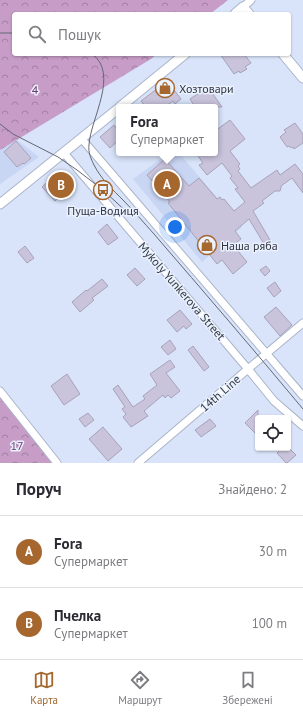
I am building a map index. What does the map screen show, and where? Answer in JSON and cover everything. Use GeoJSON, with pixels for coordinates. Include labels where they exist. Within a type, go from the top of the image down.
{"type":"FeatureCollection","features":[{"type":"Feature","properties":{"kind":"street"},"geometry":{"type":"LineString","coordinates":[[246,11],[251,0]]}},
{"type":"Feature","properties":{"kind":"street"},"geometry":{"type":"LineString","coordinates":[[124,104],[183,56]]}},
{"type":"Feature","properties":{"kind":"street"},"geometry":{"type":"LineString","coordinates":[[285,56],[303,78]]}},
{"type":"Feature","properties":{"kind":"street"},"geometry":{"type":"LineString","coordinates":[[0,204],[116,110]]}},
{"type":"Feature","properties":{"kind":"street","name":"Mykoly Yunkerova Street"},"geometry":{"type":"LineString","coordinates":[[81,138],[303,396]]}},
{"type":"Feature","properties":{"kind":"street","name":"Mykoly Yunkerova Street"},"geometry":{"type":"LineString","coordinates":[[64,153],[248,368],[274,401],[303,426]]}},
{"type":"Feature","properties":{"kind":"street","name":"14th Line"},"geometry":{"type":"LineString","coordinates":[[138,463],[248,368],[303,323]]}},
{"type":"Feature","properties":{"kind":"street"},"geometry":{"type":"LineString","coordinates":[[0,391],[57,463]]}},
{"type":"Feature","properties":{"kind":"shaded area"},"geometry":{"type":"Polygon","coordinates":[[[17,140],[39,157],[0,184],[0,150],[17,140]]]}},
{"type":"Feature","properties":{"kind":"shaded area"},"geometry":{"type":"Polygon","coordinates":[[[165,156],[182,156],[242,227],[202,262],[133,179],[165,156]]]}},
{"type":"Feature","properties":{"kind":"green space","name":"4"},"geometry":{"type":"Polygon","coordinates":[[[0,0],[228,0],[213,12],[12,12],[12,56],[155,56],[0,150],[0,0]]]}},
{"type":"Feature","properties":{"kind":"green space","name":"17"},"geometry":{"type":"Polygon","coordinates":[[[0,394],[53,463],[0,463],[0,394]]]}},
{"type":"Feature","properties":{"kind":"building"},"geometry":{"type":"Polygon","coordinates":[[[221,56],[246,56],[251,63],[245,67],[247,69],[240,73],[239,71],[234,74],[221,56]]]}},
{"type":"Feature","properties":{"kind":"building"},"geometry":{"type":"Polygon","coordinates":[[[167,81],[181,99],[175,104],[173,101],[169,104],[144,104],[141,101],[167,81]]]}},
{"type":"Feature","properties":{"kind":"building"},"geometry":{"type":"Polygon","coordinates":[[[208,87],[222,107],[218,107],[218,104],[193,104],[190,99],[208,87]]]}},
{"type":"Feature","properties":{"kind":"building"},"geometry":{"type":"Polygon","coordinates":[[[230,120],[245,139],[230,151],[240,164],[238,166],[240,169],[238,171],[251,188],[277,170],[280,175],[295,164],[303,174],[303,193],[292,178],[281,186],[280,191],[275,191],[262,201],[264,203],[253,211],[270,240],[264,244],[249,219],[235,231],[241,239],[233,245],[247,262],[233,274],[222,260],[217,264],[168,203],[170,202],[147,175],[165,159],[189,186],[199,178],[217,199],[220,197],[222,200],[224,199],[234,211],[245,202],[235,189],[238,188],[230,178],[232,176],[222,163],[207,175],[199,165],[203,163],[198,156],[218,156],[218,129],[230,120]]]}},
{"type":"Feature","properties":{"kind":"building"},"geometry":{"type":"Polygon","coordinates":[[[295,123],[303,134],[303,143],[294,149],[293,147],[287,147],[280,137],[286,132],[284,130],[295,123]]]}},
{"type":"Feature","properties":{"kind":"building"},"geometry":{"type":"Polygon","coordinates":[[[114,125],[116,128],[116,143],[110,148],[100,137],[114,125]]]}},
{"type":"Feature","properties":{"kind":"building"},"geometry":{"type":"Polygon","coordinates":[[[16,141],[31,158],[24,164],[23,163],[17,167],[4,152],[16,141]]]}},
{"type":"Feature","properties":{"kind":"building"},"geometry":{"type":"Polygon","coordinates":[[[61,170],[73,184],[55,201],[42,187],[61,170]]]}},
{"type":"Feature","properties":{"kind":"building"},"geometry":{"type":"Polygon","coordinates":[[[107,224],[118,238],[108,245],[98,232],[107,224]]]}},
{"type":"Feature","properties":{"kind":"building"},"geometry":{"type":"Polygon","coordinates":[[[25,246],[34,258],[27,263],[18,252],[25,246]]]}},
{"type":"Feature","properties":{"kind":"building"},"geometry":{"type":"Polygon","coordinates":[[[266,266],[270,271],[265,276],[260,270],[266,266]]]}},
{"type":"Feature","properties":{"kind":"building"},"geometry":{"type":"Polygon","coordinates":[[[135,268],[145,279],[137,286],[127,275],[135,268]]]}},
{"type":"Feature","properties":{"kind":"building"},"geometry":{"type":"Polygon","coordinates":[[[102,279],[108,286],[92,298],[94,300],[80,312],[72,302],[102,279]]]}},
{"type":"Feature","properties":{"kind":"building"},"geometry":{"type":"Polygon","coordinates":[[[275,282],[281,291],[274,297],[267,288],[275,282]]]}},
{"type":"Feature","properties":{"kind":"building"},"geometry":{"type":"Polygon","coordinates":[[[276,307],[292,325],[280,336],[264,317],[276,307]]]}},
{"type":"Feature","properties":{"kind":"building"},"geometry":{"type":"Polygon","coordinates":[[[180,310],[192,324],[186,329],[184,326],[177,332],[167,320],[180,310]]]}},
{"type":"Feature","properties":{"kind":"building"},"geometry":{"type":"Polygon","coordinates":[[[170,340],[176,349],[168,355],[161,347],[170,340]]]}},
{"type":"Feature","properties":{"kind":"building"},"geometry":{"type":"Polygon","coordinates":[[[193,346],[209,367],[204,371],[188,350],[193,346]]]}},
{"type":"Feature","properties":{"kind":"building"},"geometry":{"type":"Polygon","coordinates":[[[170,360],[175,367],[166,373],[180,391],[171,398],[168,395],[165,398],[163,395],[144,411],[148,416],[131,427],[123,417],[126,414],[122,409],[125,407],[113,389],[118,385],[133,407],[145,399],[143,396],[157,385],[150,374],[170,360]]]}},
{"type":"Feature","properties":{"kind":"building"},"geometry":{"type":"Polygon","coordinates":[[[67,374],[80,394],[64,405],[51,386],[67,374]]]}},
{"type":"Feature","properties":{"kind":"building"},"geometry":{"type":"Polygon","coordinates":[[[258,410],[258,415],[255,415],[255,433],[245,423],[258,410]]]}},
{"type":"Feature","properties":{"kind":"building"},"geometry":{"type":"Polygon","coordinates":[[[88,413],[94,420],[85,427],[79,419],[88,413]]]}},
{"type":"Feature","properties":{"kind":"building"},"geometry":{"type":"Polygon","coordinates":[[[210,419],[216,426],[201,437],[195,430],[210,419]]]}},
{"type":"Feature","properties":{"kind":"building"},"geometry":{"type":"Polygon","coordinates":[[[103,427],[122,449],[108,461],[89,439],[103,427]]]}},
{"type":"Feature","properties":{"kind":"building"},"geometry":{"type":"Polygon","coordinates":[[[291,450],[296,455],[286,463],[277,453],[279,451],[291,450]]]}},
{"type":"Feature","properties":{"kind":"tram line"},"geometry":{"type":"LineString","coordinates":[[0,33],[12,33]]}},
{"type":"Feature","properties":{"kind":"tram line"},"geometry":{"type":"LineString","coordinates":[[94,56],[100,62],[104,85],[89,148],[89,153],[97,170],[107,184],[154,234],[303,409]]}},
{"type":"Feature","properties":{"kind":"tram line"},"geometry":{"type":"LineString","coordinates":[[0,124],[13,134],[58,157],[77,170],[103,190],[130,215]]}},
{"type":"Feature","properties":{"kind":"place","name":"Хозтовари"},"geometry":{"type":"Point","coordinates":[165,88]}},
{"type":"Feature","properties":{"kind":"place","name":"Fora"},"geometry":{"type":"Point","coordinates":[167,184]}},
{"type":"Feature","properties":{"kind":"place","name":"Пчелка"},"geometry":{"type":"Point","coordinates":[61,185]}},
{"type":"Feature","properties":{"kind":"place","name":"Пуща-Водиця"},"geometry":{"type":"Point","coordinates":[103,190]}},
{"type":"Feature","properties":{"kind":"place","name":"Наша ряба"},"geometry":{"type":"Point","coordinates":[207,245]}}]}
